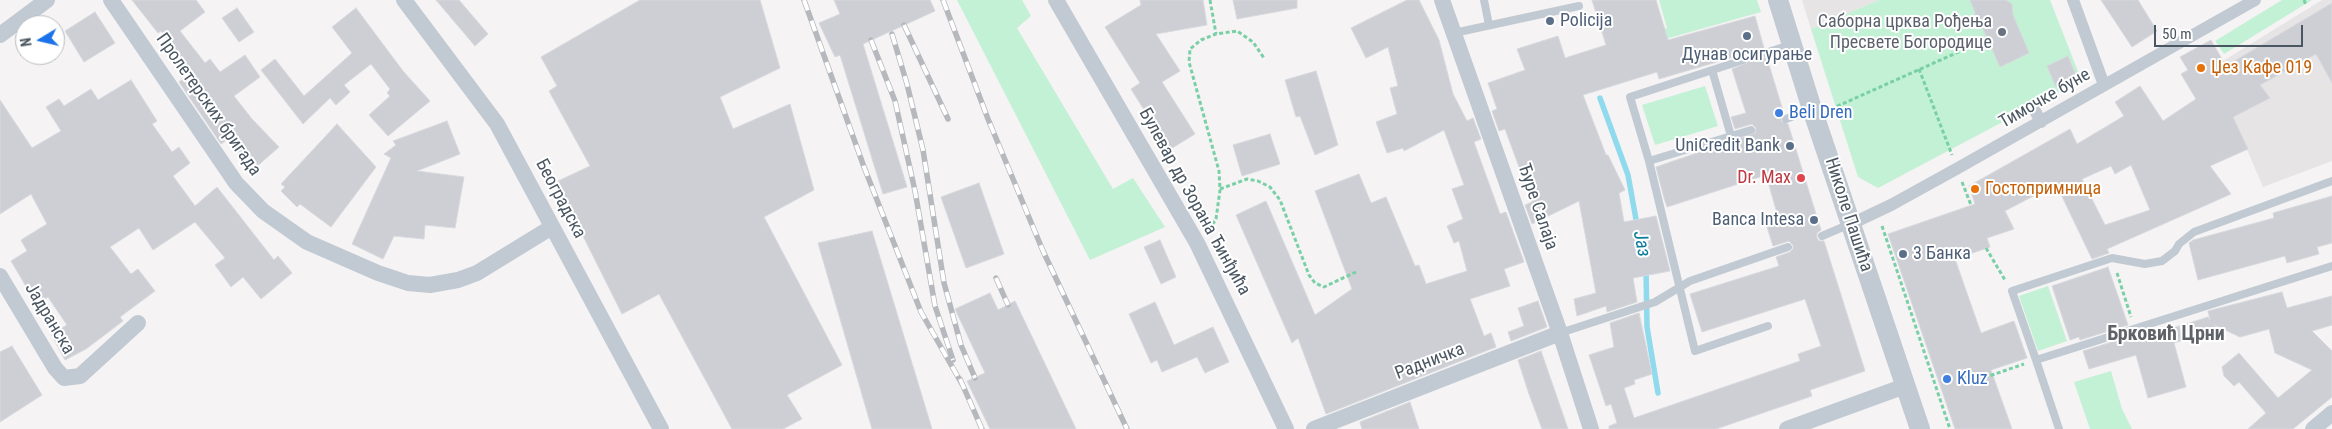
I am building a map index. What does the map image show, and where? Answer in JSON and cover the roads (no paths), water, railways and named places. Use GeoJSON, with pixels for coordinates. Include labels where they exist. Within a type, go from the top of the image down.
{"type":"FeatureCollection","features":[{"type":"Feature","properties":{"kind":"street"},"geometry":{"type":"LineString","coordinates":[[0,35],[46,0]]}},
{"type":"Feature","properties":{"kind":"street","name":"Пролетерских бригада"},"geometry":{"type":"LineString","coordinates":[[110,0],[236,183],[263,211],[307,242],[378,273],[408,283],[430,286],[458,280],[477,273],[552,227]]}},
{"type":"Feature","properties":{"kind":"street","name":"Београдска"},"geometry":{"type":"LineString","coordinates":[[404,0],[497,124],[661,429]]}},
{"type":"Feature","properties":{"kind":"street","name":"Булевар др Зорана Ђинђића"},"geometry":{"type":"LineString","coordinates":[[1056,0],[1197,243],[1286,429]]}},
{"type":"Feature","properties":{"kind":"street","name":"Ђуре Салаја"},"geometry":{"type":"LineString","coordinates":[[1442,0],[1560,333],[1591,429]]}},
{"type":"Feature","properties":{"kind":"street","name":"Николе Пашића"},"geometry":{"type":"LineString","coordinates":[[1778,0],[1850,224],[1920,429]]}},
{"type":"Feature","properties":{"kind":"street"},"geometry":{"type":"LineString","coordinates":[[2073,0],[2104,85]]}},
{"type":"Feature","properties":{"kind":"street","name":"Тимочке буне"},"geometry":{"type":"LineString","coordinates":[[1850,224],[1877,212],[1958,168],[2255,0]]}},
{"type":"Feature","properties":{"kind":"street"},"geometry":{"type":"LineString","coordinates":[[2033,106],[2041,122]]}},
{"type":"Feature","properties":{"kind":"street","name":"Јадранска"},"geometry":{"type":"LineString","coordinates":[[0,276],[55,368],[64,378],[80,376],[138,323]]}},
{"type":"Feature","properties":{"kind":"street","name":"Радничка"},"geometry":{"type":"LineString","coordinates":[[1314,429],[1560,333]]}},
{"type":"Feature","properties":{"kind":"street"},"geometry":{"type":"LineString","coordinates":[[1787,429],[1905,386]]}},
{"type":"Feature","properties":{"kind":"street"},"geometry":{"type":"LineString","coordinates":[[2313,429],[2332,413]]}},
{"type":"Feature","properties":{"kind":"lane"},"geometry":{"type":"LineString","coordinates":[[1484,0],[1489,25]]}},
{"type":"Feature","properties":{"kind":"lane"},"geometry":{"type":"LineString","coordinates":[[1454,33],[1579,6]]}},
{"type":"Feature","properties":{"kind":"lane"},"geometry":{"type":"LineString","coordinates":[[1765,53],[1792,45]]}},
{"type":"Feature","properties":{"kind":"lane"},"geometry":{"type":"LineString","coordinates":[[1743,60],[1630,97],[1649,161],[1695,351],[1768,326]]}},
{"type":"Feature","properties":{"kind":"lane"},"geometry":{"type":"LineString","coordinates":[[1712,70],[1730,136]]}},
{"type":"Feature","properties":{"kind":"lane"},"geometry":{"type":"LineString","coordinates":[[1786,119],[1814,113]]}},
{"type":"Feature","properties":{"kind":"lane"},"geometry":{"type":"LineString","coordinates":[[1649,161],[1751,130]]}},
{"type":"Feature","properties":{"kind":"lane"},"geometry":{"type":"LineString","coordinates":[[2059,429],[2012,291],[2112,258],[2145,264],[2162,261],[2194,232],[2332,181]]}},
{"type":"Feature","properties":{"kind":"lane"},"geometry":{"type":"LineString","coordinates":[[1822,236],[1850,224]]}},
{"type":"Feature","properties":{"kind":"lane"},"geometry":{"type":"LineString","coordinates":[[1560,333],[1655,302],[1690,281],[1788,248]]}},
{"type":"Feature","properties":{"kind":"lane"},"geometry":{"type":"LineString","coordinates":[[2036,360],[2332,266]]}},
{"type":"Feature","properties":{"kind":"waterway","name":"Јаз"},"geometry":{"type":"LineString","coordinates":[[1600,98],[1628,175],[1637,225]]}},
{"type":"Feature","properties":{"kind":"waterway","name":"Јаз"},"geometry":{"type":"LineString","coordinates":[[1646,269],[1647,327],[1658,393]]}},
{"type":"Feature","properties":{"kind":"railway"},"geometry":{"type":"LineString","coordinates":[[804,0],[864,167],[921,312],[962,384]]}},
{"type":"Feature","properties":{"kind":"railway"},"geometry":{"type":"LineString","coordinates":[[943,0],[988,119],[1043,251],[1127,429]]}},
{"type":"Feature","properties":{"kind":"railway"},"geometry":{"type":"LineString","coordinates":[[904,25],[948,119]]}},
{"type":"Feature","properties":{"kind":"railway"},"geometry":{"type":"LineString","coordinates":[[892,34],[907,84],[923,150],[944,283],[961,345],[975,378]]}},
{"type":"Feature","properties":{"kind":"railway"},"geometry":{"type":"LineString","coordinates":[[871,40],[895,101],[915,191],[935,306],[953,360]]}},
{"type":"Feature","properties":{"kind":"railway"},"geometry":{"type":"LineString","coordinates":[[996,278],[1008,305]]}},
{"type":"Feature","properties":{"kind":"railway"},"geometry":{"type":"LineString","coordinates":[[960,379],[982,429]]}},
{"type":"Feature","properties":{"kind":"place","name":"Policija"},"geometry":{"type":"Point","coordinates":[1550,21]}},
{"type":"Feature","properties":{"kind":"place","name":"Саборна црква Рођења Пресвете Богородице"},"geometry":{"type":"Point","coordinates":[2002,32]}},
{"type":"Feature","properties":{"kind":"place","name":"Дунав осигурање"},"geometry":{"type":"Point","coordinates":[1747,36]}},
{"type":"Feature","properties":{"kind":"place","name":"Џез Кафе 019"},"geometry":{"type":"Point","coordinates":[2201,68]}},
{"type":"Feature","properties":{"kind":"place","name":"Beli Dren"},"geometry":{"type":"Point","coordinates":[1779,113]}},
{"type":"Feature","properties":{"kind":"place","name":"UniCredit Bank"},"geometry":{"type":"Point","coordinates":[1790,146]}},
{"type":"Feature","properties":{"kind":"place","name":"Dr. Max"},"geometry":{"type":"Point","coordinates":[1801,178]}},
{"type":"Feature","properties":{"kind":"place","name":"Гостопримница"},"geometry":{"type":"Point","coordinates":[1975,189]}},
{"type":"Feature","properties":{"kind":"place","name":"Banca Intesa"},"geometry":{"type":"Point","coordinates":[1814,220]}},
{"type":"Feature","properties":{"kind":"place","name":"3 Банка"},"geometry":{"type":"Point","coordinates":[1903,254]}},
{"type":"Feature","properties":{"kind":"place","name":"Kluz"},"geometry":{"type":"Point","coordinates":[1947,379]}},
{"type":"Feature","properties":{"kind":"district","name":"Брковић Црни"},"geometry":{"type":"Point","coordinates":[2166,335]}}]}
